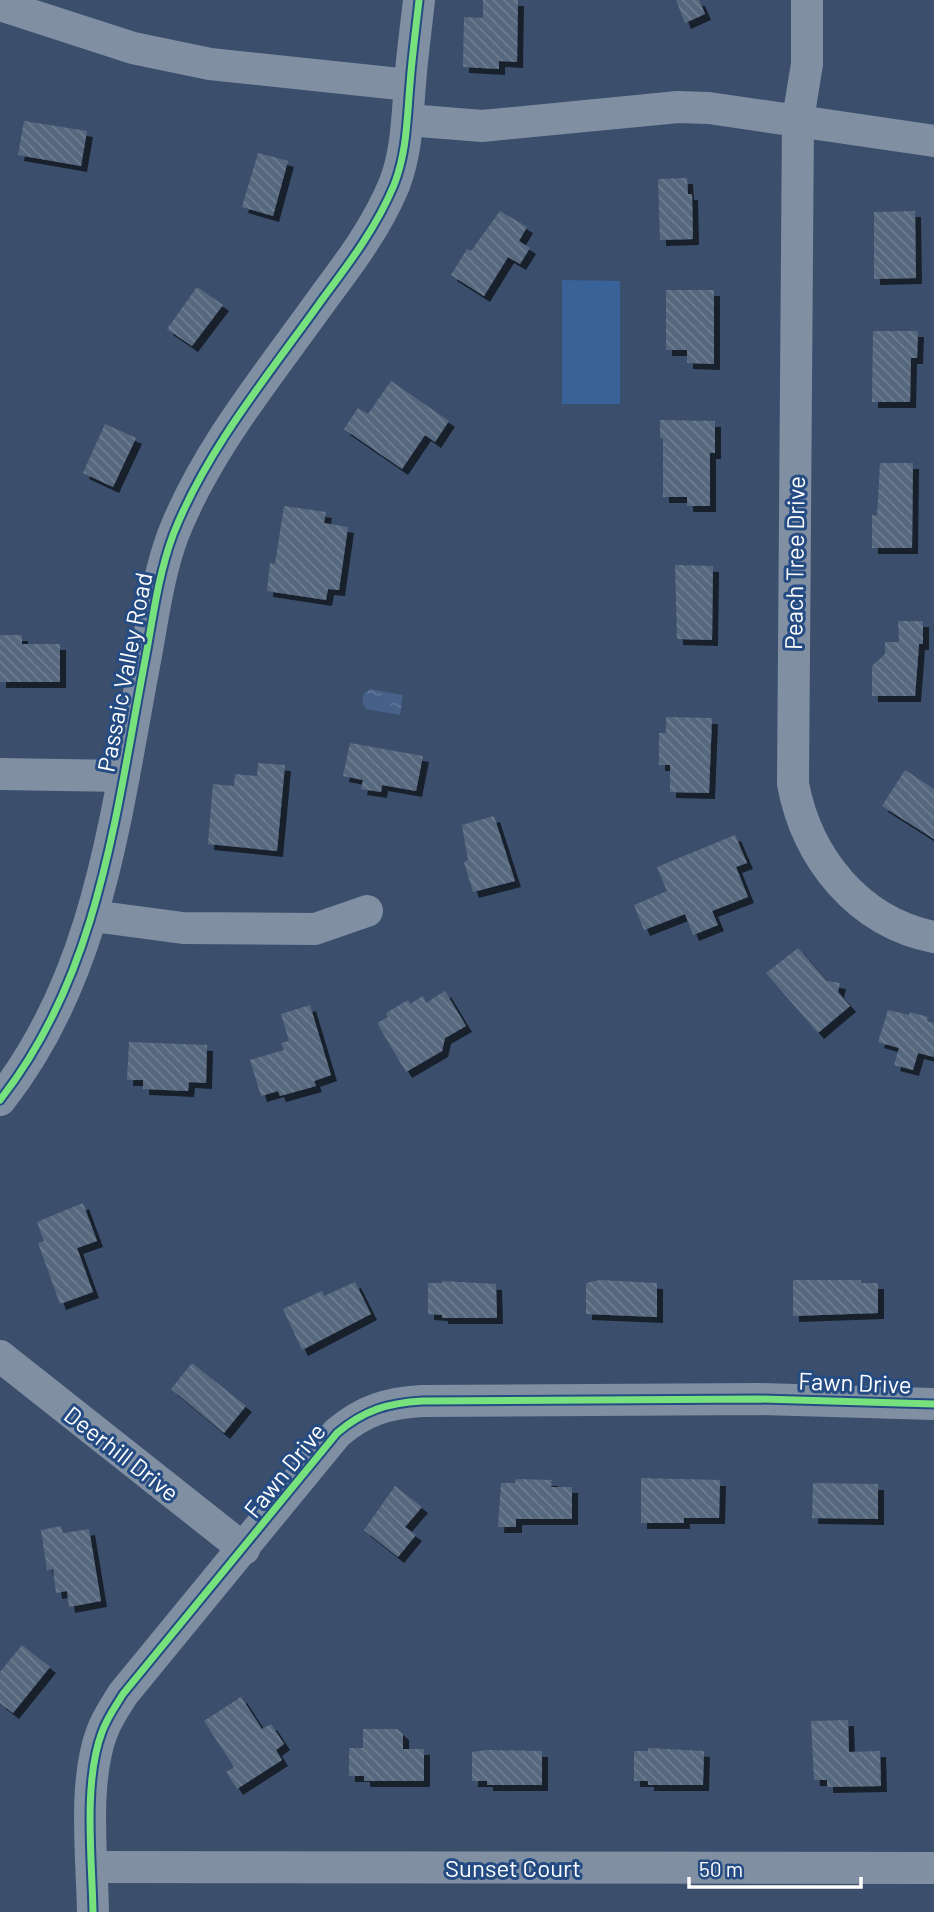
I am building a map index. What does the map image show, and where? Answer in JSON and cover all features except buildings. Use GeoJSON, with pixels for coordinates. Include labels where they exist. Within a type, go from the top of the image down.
{"type":"FeatureCollection","features":[{"type":"Feature","properties":{"kind":"street","name":"Passaic Valley Road"},"geometry":{"type":"LineString","coordinates":[[0,1100],[23,1071],[53,1016],[93,916],[109,855],[160,584],[172,539],[190,495],[213,454],[369,235],[395,181],[408,120],[409,85],[419,0]]}},
{"type":"Feature","properties":{"kind":"street","name":"Peach Tree Drive"},"geometry":{"type":"LineString","coordinates":[[807,0],[807,64],[798,119],[793,784],[802,819],[820,856],[838,881],[861,902],[904,931],[934,937]]}},
{"type":"Feature","properties":{"kind":"street"},"geometry":{"type":"LineString","coordinates":[[0,5],[133,48],[211,64],[409,85]]}},
{"type":"Feature","properties":{"kind":"street"},"geometry":{"type":"LineString","coordinates":[[408,120],[482,126],[678,107],[798,119],[934,141]]}},
{"type":"Feature","properties":{"kind":"street"},"geometry":{"type":"LineString","coordinates":[[0,774],[124,776]]}},
{"type":"Feature","properties":{"kind":"street"},"geometry":{"type":"LineString","coordinates":[[93,916],[183,928],[315,929],[367,911]]}},
{"type":"Feature","properties":{"kind":"street","name":"Deerhill Drive"},"geometry":{"type":"LineString","coordinates":[[0,1356],[244,1549]]}},
{"type":"Feature","properties":{"kind":"street","name":"Fawn Drive"},"geometry":{"type":"LineString","coordinates":[[93,1912],[92,1785],[96,1750],[106,1721],[123,1694],[337,1433],[376,1407],[391,1402],[759,1399],[934,1404]]}},
{"type":"Feature","properties":{"kind":"street","name":"Sunset Court"},"geometry":{"type":"LineString","coordinates":[[92,1867],[934,1868]]}},
{"type":"Feature","properties":{"kind":"shaded area"},"geometry":{"type":"Polygon","coordinates":[[[562,280],[620,281],[620,404],[562,404],[562,280]]]}},
{"type":"Feature","properties":{"kind":"water"},"geometry":{"type":"Polygon","coordinates":[[[370,689],[403,695],[400,715],[366,709],[362,702],[364,693],[370,689]]]}},
{"type":"Feature","properties":{"kind":"cycle path"},"geometry":{"type":"LineString","coordinates":[[0,1100],[33,1052],[59,1002],[97,895],[111,840],[159,585],[173,535],[187,503],[221,442],[363,243],[394,185],[406,135],[419,0]]}},
{"type":"Feature","properties":{"kind":"cycle path"},"geometry":{"type":"LineString","coordinates":[[93,1912],[90,1844],[92,1774],[96,1752],[109,1717],[123,1694],[337,1433],[357,1419],[387,1406],[422,1401],[759,1399],[934,1404]]}}]}
